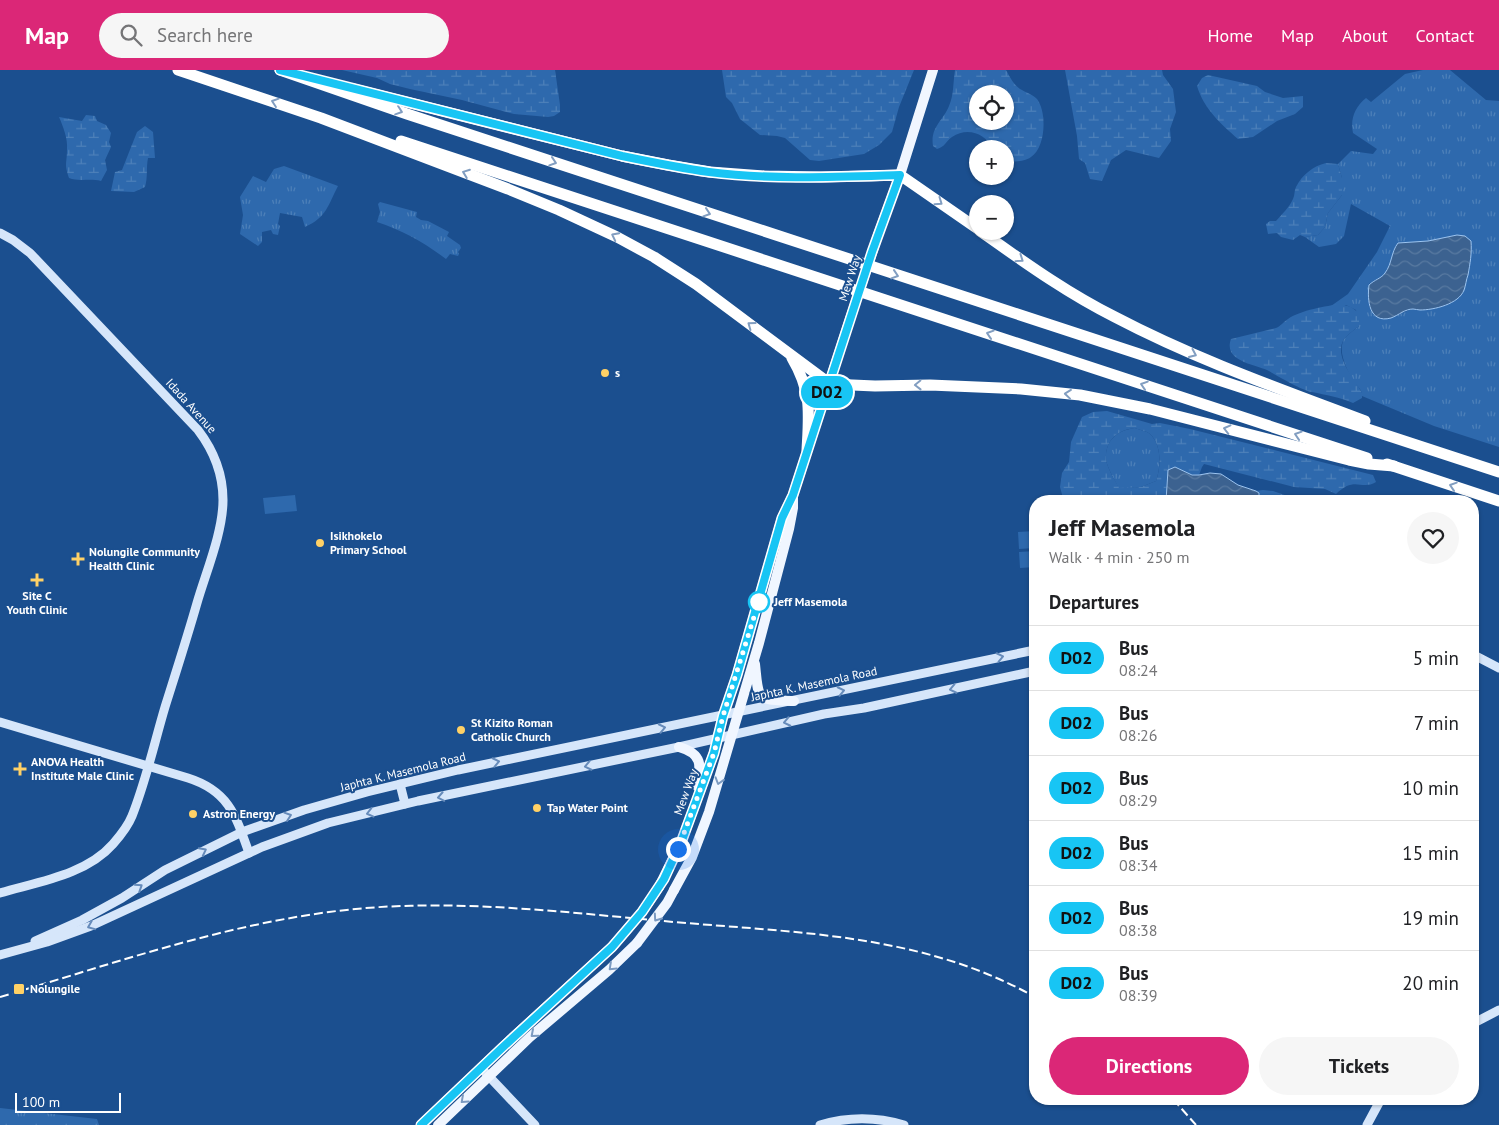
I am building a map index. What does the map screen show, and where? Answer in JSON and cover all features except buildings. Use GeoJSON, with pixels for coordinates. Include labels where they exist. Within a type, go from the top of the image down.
{"type":"FeatureCollection","features":[{"type":"Feature","properties":{"kind":"highway"},"geometry":{"type":"LineString","coordinates":[[178,70],[321,118],[508,189],[617,237],[654,257],[696,284],[830,384],[875,386],[930,385],[1021,389],[1080,396],[1150,409],[1349,460],[1394,466]]}},
{"type":"Feature","properties":{"kind":"highway"},"geometry":{"type":"LineString","coordinates":[[283,71],[622,156],[668,165],[710,172],[764,176],[900,175],[969,223]]}},
{"type":"Feature","properties":{"kind":"highway"},"geometry":{"type":"LineString","coordinates":[[283,71],[407,114],[1499,472]]}},
{"type":"Feature","properties":{"kind":"highway"},"geometry":{"type":"LineString","coordinates":[[321,118],[415,145],[1499,501]]}},
{"type":"Feature","properties":{"kind":"highway"},"geometry":{"type":"LineString","coordinates":[[993,240],[1058,285],[1115,318],[1209,361],[1410,438],[1438,453]]}},
{"type":"Feature","properties":{"kind":"highway"},"geometry":{"type":"LineString","coordinates":[[790,354],[802,376],[809,399],[808,450]]}},
{"type":"Feature","properties":{"kind":"main road","name":"Mew Way"},"geometry":{"type":"LineString","coordinates":[[421,1125],[612,947],[642,912],[667,872],[693,812],[714,753],[723,716],[737,675],[782,518],[793,495],[850,318],[900,175],[933,70]]}},
{"type":"Feature","properties":{"kind":"main road","name":"Idada Avenue"},"geometry":{"type":"LineString","coordinates":[[0,233],[30,252],[190,421],[207,442],[219,470],[223,500],[220,525],[187,639],[165,706],[149,768],[128,823],[112,845],[82,867],[0,893]]}},
{"type":"Feature","properties":{"kind":"main road","name":"Mew Way"},"geometry":{"type":"LineString","coordinates":[[438,1125],[530,1037],[637,944],[663,910],[692,856],[706,822],[755,658],[789,529],[793,508],[793,495]]}},
{"type":"Feature","properties":{"kind":"main road","name":"Japhta K. Masemola Road"},"geometry":{"type":"LineString","coordinates":[[10,952],[82,920],[122,898],[165,870],[242,832],[304,810],[458,770],[1029,651]]}},
{"type":"Feature","properties":{"kind":"main road"},"geometry":{"type":"LineString","coordinates":[[755,658],[759,694],[768,700],[794,701]]}},
{"type":"Feature","properties":{"kind":"main road"},"geometry":{"type":"LineString","coordinates":[[1479,658],[1499,668]]}},
{"type":"Feature","properties":{"kind":"main road","name":"Japhta K. Masemola Road"},"geometry":{"type":"LineString","coordinates":[[0,955],[47,942],[91,926],[249,853],[300,832],[328,824],[405,804],[1029,672]]}},
{"type":"Feature","properties":{"kind":"main road"},"geometry":{"type":"LineString","coordinates":[[0,722],[199,782],[213,789],[226,801],[242,832],[249,853]]}},
{"type":"Feature","properties":{"kind":"main road"},"geometry":{"type":"LineString","coordinates":[[679,747],[694,753],[699,762],[693,812]]}},
{"type":"Feature","properties":{"kind":"main road"},"geometry":{"type":"LineString","coordinates":[[400,784],[405,804]]}},
{"type":"Feature","properties":{"kind":"main road"},"geometry":{"type":"LineString","coordinates":[[1479,1020],[1499,1010]]}},
{"type":"Feature","properties":{"kind":"main road"},"geometry":{"type":"LineString","coordinates":[[482,1068],[535,1125]]}},
{"type":"Feature","properties":{"kind":"main road"},"geometry":{"type":"LineString","coordinates":[[1367,1125],[1378,1105]]}},
{"type":"Feature","properties":{"kind":"main road"},"geometry":{"type":"LineString","coordinates":[[820,1125],[855,1119],[882,1120],[904,1125]]}},
{"type":"Feature","properties":{"kind":"green space"},"geometry":{"type":"Polygon","coordinates":[[[342,70],[555,70],[560,112],[548,117],[514,114],[390,84],[377,78],[342,70]]]}},
{"type":"Feature","properties":{"kind":"green space"},"geometry":{"type":"Polygon","coordinates":[[[722,70],[914,70],[899,107],[892,132],[879,145],[864,154],[819,161],[810,160],[785,138],[760,135],[740,119],[732,103],[726,97],[722,70]]]}},
{"type":"Feature","properties":{"kind":"green space"},"geometry":{"type":"Polygon","coordinates":[[[955,70],[1006,70],[1018,87],[1037,99],[1040,105],[1043,129],[1040,146],[1031,157],[1014,162],[1014,140],[986,140],[975,133],[964,132],[952,137],[937,149],[933,146],[933,134],[951,102],[955,70]]]}},
{"type":"Feature","properties":{"kind":"green space"},"geometry":{"type":"Polygon","coordinates":[[[1065,70],[1162,70],[1163,75],[1173,89],[1176,112],[1170,129],[1171,141],[1159,158],[1126,150],[1111,160],[1102,181],[1090,179],[1085,163],[1079,159],[1077,136],[1065,70]]]}},
{"type":"Feature","properties":{"kind":"green space"},"geometry":{"type":"Polygon","coordinates":[[[1423,70],[1450,70],[1486,100],[1499,101],[1499,447],[1434,426],[1362,396],[1361,391],[1349,374],[1344,362],[1342,344],[1344,339],[1359,326],[1356,310],[1346,305],[1331,306],[1348,294],[1377,252],[1390,226],[1351,204],[1344,236],[1336,244],[1319,247],[1305,237],[1318,235],[1325,227],[1328,213],[1342,195],[1342,178],[1338,164],[1351,151],[1373,154],[1377,149],[1353,133],[1352,123],[1356,109],[1366,98],[1371,102],[1405,74],[1423,70]],[[1457,235],[1428,241],[1398,243],[1385,273],[1369,284],[1369,307],[1393,317],[1412,309],[1420,310],[1457,235]]]}},
{"type":"Feature","properties":{"kind":"green space"},"geometry":{"type":"Polygon","coordinates":[[[1208,75],[1257,86],[1265,92],[1283,98],[1303,96],[1303,107],[1295,114],[1277,121],[1253,137],[1238,139],[1214,116],[1200,94],[1197,86],[1202,78],[1208,75]]]}},
{"type":"Feature","properties":{"kind":"green space"},"geometry":{"type":"Polygon","coordinates":[[[86,115],[95,116],[97,121],[106,125],[111,133],[109,142],[111,147],[105,160],[107,170],[101,181],[69,178],[66,164],[67,141],[59,117],[82,121],[86,115]]]}},
{"type":"Feature","properties":{"kind":"green space"},"geometry":{"type":"Polygon","coordinates":[[[145,126],[153,132],[155,158],[148,158],[145,187],[134,192],[111,191],[115,172],[122,170],[137,132],[145,126]]]}},
{"type":"Feature","properties":{"kind":"green space"},"geometry":{"type":"Polygon","coordinates":[[[1326,163],[1338,164],[1342,178],[1342,195],[1328,213],[1325,227],[1318,235],[1305,237],[1300,235],[1293,240],[1281,237],[1277,233],[1268,234],[1266,224],[1270,221],[1276,221],[1287,208],[1294,198],[1296,187],[1301,179],[1312,169],[1326,163]]]}},
{"type":"Feature","properties":{"kind":"green space"},"geometry":{"type":"Polygon","coordinates":[[[284,166],[338,186],[326,210],[318,219],[305,227],[302,217],[280,213],[278,235],[273,234],[271,230],[262,232],[262,242],[258,246],[240,234],[243,215],[240,197],[253,176],[266,182],[274,169],[284,166]]]}},
{"type":"Feature","properties":{"kind":"green space"},"geometry":{"type":"Polygon","coordinates":[[[380,202],[417,212],[416,217],[449,232],[447,236],[460,245],[461,248],[458,256],[450,254],[446,259],[413,238],[377,222],[380,212],[378,204],[380,202]]]}},
{"type":"Feature","properties":{"kind":"green space"},"geometry":{"type":"Polygon","coordinates":[[[1341,304],[1351,307],[1359,313],[1359,326],[1344,339],[1341,346],[1341,353],[1346,368],[1362,393],[1362,398],[1353,403],[1302,389],[1267,370],[1235,357],[1231,352],[1231,339],[1276,328],[1293,316],[1307,311],[1341,304]]]}},
{"type":"Feature","properties":{"kind":"green space"},"geometry":{"type":"Polygon","coordinates":[[[1107,411],[1152,424],[1160,423],[1190,429],[1373,475],[1376,482],[1366,485],[1348,485],[1336,494],[1325,489],[1294,487],[1204,464],[1199,475],[1188,474],[1178,468],[1167,474],[1166,495],[1062,495],[1060,487],[1062,473],[1069,462],[1071,442],[1082,417],[1093,412],[1107,411]],[[1135,428],[1129,429],[1118,434],[1110,441],[1106,452],[1106,459],[1109,470],[1119,488],[1141,487],[1156,481],[1159,463],[1158,450],[1157,444],[1149,433],[1135,428]]]}},
{"type":"Feature","properties":{"kind":"green space"},"geometry":{"type":"Polygon","coordinates":[[[1135,428],[1149,433],[1157,444],[1159,457],[1158,476],[1156,481],[1141,487],[1119,489],[1109,470],[1106,452],[1110,441],[1114,437],[1123,431],[1135,428]]]}},
{"type":"Feature","properties":{"kind":"green space"},"geometry":{"type":"Polygon","coordinates":[[[1263,490],[1285,495],[1259,495],[1256,491],[1263,490]]]}},
{"type":"Feature","properties":{"kind":"green space"},"geometry":{"type":"Polygon","coordinates":[[[295,495],[297,511],[265,514],[263,498],[295,495]]]}},
{"type":"Feature","properties":{"kind":"green space"},"geometry":{"type":"Polygon","coordinates":[[[1029,531],[1029,548],[1019,549],[1018,532],[1029,531]]]}},
{"type":"Feature","properties":{"kind":"green space"},"geometry":{"type":"Polygon","coordinates":[[[1029,551],[1029,567],[1020,568],[1019,552],[1029,551]]]}},
{"type":"Feature","properties":{"kind":"green space"},"geometry":{"type":"Polygon","coordinates":[[[0,1108],[97,1119],[99,1125],[0,1125],[0,1108]]]}},
{"type":"Feature","properties":{"kind":"water"},"geometry":{"type":"Polygon","coordinates":[[[1457,235],[1465,236],[1471,241],[1471,245],[1468,275],[1464,290],[1457,299],[1432,309],[1407,310],[1391,318],[1384,319],[1374,314],[1369,304],[1369,285],[1385,273],[1398,243],[1428,241],[1457,235]]]}},
{"type":"Feature","properties":{"kind":"water"},"geometry":{"type":"Polygon","coordinates":[[[1175,467],[1192,475],[1221,474],[1238,485],[1256,491],[1259,495],[1166,495],[1168,470],[1175,467]]]}},
{"type":"Feature","properties":{"kind":"railway"},"geometry":{"type":"LineString","coordinates":[[0,997],[163,948],[245,927],[329,912],[412,906],[496,907],[580,913],[807,933],[854,939],[946,959],[991,976],[1029,994]]}},
{"type":"Feature","properties":{"kind":"railway"},"geometry":{"type":"LineString","coordinates":[[1178,1105],[1196,1125]]}},
{"type":"Feature","properties":{"kind":"bus line","name":"D02"},"geometry":{"type":"LineString","coordinates":[[280,70],[622,156],[668,165],[710,172],[764,176],[900,175],[872,252],[793,495],[782,518],[737,675],[727,702],[714,753],[682,840],[667,872],[642,912],[612,947],[421,1125]]}},
{"type":"Feature","properties":{"kind":"place","name":"s"},"geometry":{"type":"Point","coordinates":[605,373]}},
{"type":"Feature","properties":{"kind":"place","name":"Isikhokelo Primary School"},"geometry":{"type":"Point","coordinates":[320,543]}},
{"type":"Feature","properties":{"kind":"place","name":"Nolungile Community Health Clinic"},"geometry":{"type":"Point","coordinates":[78,559]}},
{"type":"Feature","properties":{"kind":"place","name":"Site C Youth Clinic"},"geometry":{"type":"Point","coordinates":[37,580]}},
{"type":"Feature","properties":{"kind":"place","name":"Jeff Masemola"},"geometry":{"type":"Point","coordinates":[759,602]}},
{"type":"Feature","properties":{"kind":"place","name":"St Kizito Roman Catholic Church"},"geometry":{"type":"Point","coordinates":[461,730]}},
{"type":"Feature","properties":{"kind":"place","name":"ANOVA Health Institute Male Clinic"},"geometry":{"type":"Point","coordinates":[20,769]}},
{"type":"Feature","properties":{"kind":"place","name":"Tap Water Point"},"geometry":{"type":"Point","coordinates":[537,808]}},
{"type":"Feature","properties":{"kind":"place","name":"Astron Energy"},"geometry":{"type":"Point","coordinates":[193,814]}},
{"type":"Feature","properties":{"kind":"place","name":"Nolungile"},"geometry":{"type":"Point","coordinates":[19,989]}},
{"type":"Feature","properties":{"kind":"route"},"geometry":{"type":"LineString","coordinates":[[678,849],[714,753],[727,702],[759,602]]}}]}
